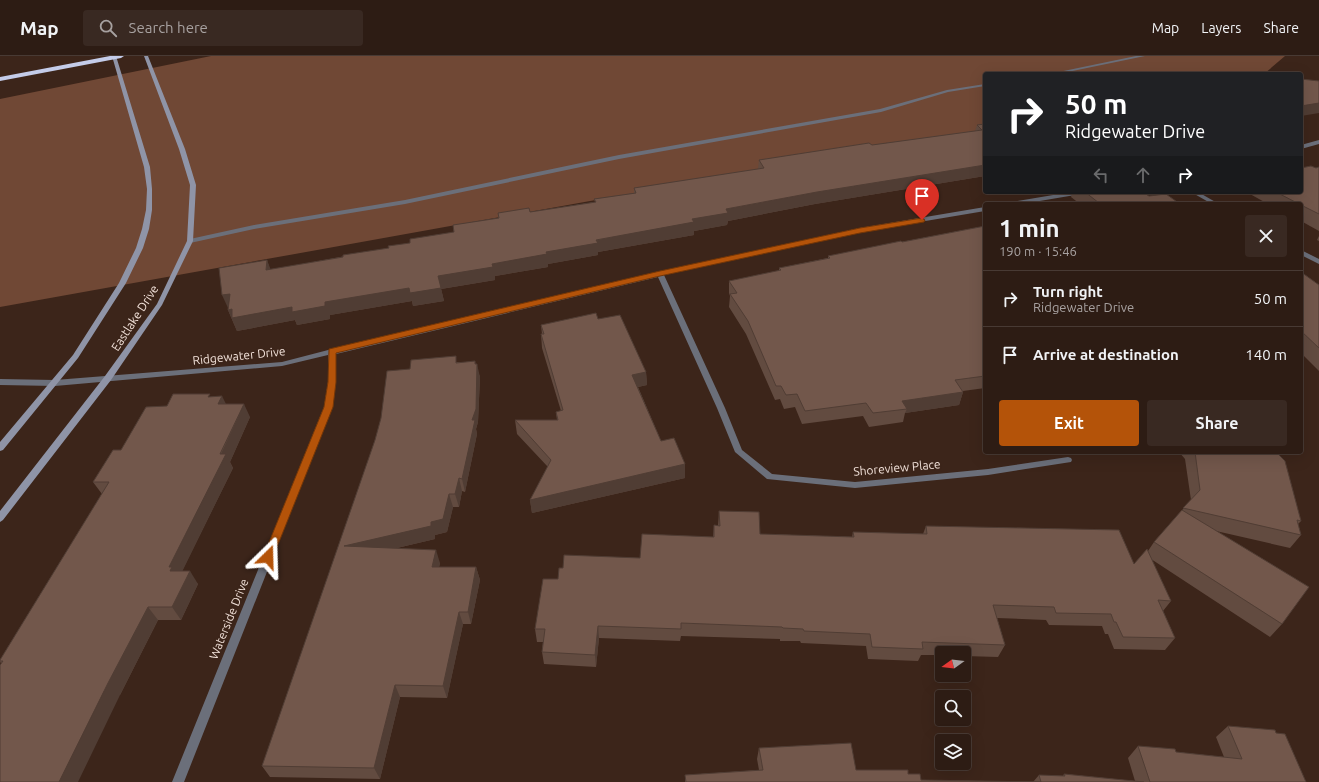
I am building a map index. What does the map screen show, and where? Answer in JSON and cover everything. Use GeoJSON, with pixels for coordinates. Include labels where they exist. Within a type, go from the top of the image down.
{"type":"FeatureCollection","features":[{"type":"Feature","properties":{"kind":"highway"},"geometry":{"type":"LineString","coordinates":[[0,79],[121,56]]}},
{"type":"Feature","properties":{"kind":"street"},"geometry":{"type":"LineString","coordinates":[[0,448],[72,363],[117,293],[130,269],[147,224],[150,204],[150,185],[147,167],[114,56]]}},
{"type":"Feature","properties":{"kind":"street","name":"Eastlake Drive"},"geometry":{"type":"LineString","coordinates":[[0,518],[108,378],[160,304],[190,241],[193,185],[182,149],[146,56]]}},
{"type":"Feature","properties":{"kind":"street"},"geometry":{"type":"LineString","coordinates":[[1061,72],[1143,56]]}},
{"type":"Feature","properties":{"kind":"street"},"geometry":{"type":"LineString","coordinates":[[190,241],[254,227],[406,202],[619,157],[881,110],[947,91],[983,85]]}},
{"type":"Feature","properties":{"kind":"street"},"geometry":{"type":"LineString","coordinates":[[1303,146],[1319,142]]}},
{"type":"Feature","properties":{"kind":"street"},"geometry":{"type":"LineString","coordinates":[[1024,202],[1070,194]]}},
{"type":"Feature","properties":{"kind":"street"},"geometry":{"type":"LineString","coordinates":[[1198,194],[1212,202]]}},
{"type":"Feature","properties":{"kind":"street","name":"Ridgewater Drive"},"geometry":{"type":"LineString","coordinates":[[0,382],[55,383],[282,364],[660,274],[860,230],[983,209]]}},
{"type":"Feature","properties":{"kind":"street"},"geometry":{"type":"LineString","coordinates":[[1303,253],[1319,262]]}},
{"type":"Feature","properties":{"kind":"street","name":"Shoreview Place"},"geometry":{"type":"LineString","coordinates":[[660,274],[721,408],[739,452],[770,477],[855,485],[988,472],[1068,460]]}},
{"type":"Feature","properties":{"kind":"street","name":"Waterside Drive"},"geometry":{"type":"LineString","coordinates":[[178,782],[328,407],[332,382],[332,351]]}},
{"type":"Feature","properties":{"kind":"shaded area"},"geometry":{"type":"Polygon","coordinates":[[[211,56],[1285,56],[1266,72],[983,72],[983,130],[0,307],[0,99],[211,56]]]}},
{"type":"Feature","properties":{"kind":"building"},"geometry":{"type":"Polygon","coordinates":[[[1303,79],[1319,81],[1319,103],[1303,106],[1303,79]]]}},
{"type":"Feature","properties":{"kind":"building"},"geometry":{"type":"Polygon","coordinates":[[[983,124],[983,165],[817,192],[726,209],[728,213],[692,219],[694,222],[596,240],[598,243],[546,252],[547,254],[492,264],[493,267],[438,276],[441,288],[410,293],[409,288],[325,302],[325,306],[292,312],[292,307],[232,318],[232,309],[228,310],[230,294],[222,295],[219,268],[267,260],[266,270],[343,257],[343,255],[389,248],[388,246],[410,243],[410,239],[454,232],[453,225],[499,218],[498,213],[529,208],[530,212],[596,202],[594,199],[636,193],[634,188],[764,168],[759,160],[869,143],[872,145],[982,130],[977,125],[983,124]]]}},
{"type":"Feature","properties":{"kind":"building"},"geometry":{"type":"Polygon","coordinates":[[[1311,166],[1316,168],[1319,167],[1319,214],[1303,206],[1303,202],[1295,202],[1280,194],[1303,194],[1303,168],[1311,166]]]}},
{"type":"Feature","properties":{"kind":"building"},"geometry":{"type":"Polygon","coordinates":[[[1088,194],[1146,194],[1149,196],[1166,194],[1177,202],[1098,202],[1088,194]]]}},
{"type":"Feature","properties":{"kind":"building"},"geometry":{"type":"Polygon","coordinates":[[[983,226],[983,376],[955,380],[963,392],[902,401],[907,409],[873,413],[866,403],[805,411],[797,394],[786,395],[781,386],[776,386],[748,321],[730,294],[737,293],[729,281],[781,270],[779,268],[830,258],[828,256],[983,226]]]}},
{"type":"Feature","properties":{"kind":"building"},"geometry":{"type":"Polygon","coordinates":[[[1303,273],[1319,285],[1319,348],[1303,333],[1303,273]]]}},
{"type":"Feature","properties":{"kind":"building"},"geometry":{"type":"Polygon","coordinates":[[[596,313],[598,319],[620,315],[646,372],[632,375],[661,441],[674,438],[685,464],[530,500],[551,460],[515,420],[558,420],[556,412],[563,410],[541,334],[544,334],[541,325],[596,313]]]}},
{"type":"Feature","properties":{"kind":"building"},"geometry":{"type":"Polygon","coordinates":[[[456,356],[456,363],[475,361],[475,364],[477,364],[476,409],[472,420],[475,420],[462,479],[459,478],[455,494],[449,494],[443,519],[431,522],[431,526],[344,546],[436,550],[432,567],[476,567],[468,612],[459,612],[443,686],[395,685],[374,768],[262,766],[375,440],[381,418],[387,371],[410,369],[411,360],[456,356]]]}},
{"type":"Feature","properties":{"kind":"building"},"geometry":{"type":"Polygon","coordinates":[[[173,394],[210,394],[208,397],[222,396],[218,404],[244,404],[220,454],[226,454],[169,567],[172,567],[170,571],[190,571],[172,607],[148,607],[108,683],[59,782],[0,782],[0,665],[3,661],[0,660],[109,482],[93,482],[113,450],[121,450],[146,407],[167,406],[173,394]]]}},
{"type":"Feature","properties":{"kind":"building"},"geometry":{"type":"Polygon","coordinates":[[[1195,454],[1278,454],[1285,461],[1301,521],[1297,520],[1301,535],[1183,508],[1200,490],[1195,454]]]}},
{"type":"Feature","properties":{"kind":"building"},"geometry":{"type":"Polygon","coordinates":[[[1182,510],[1309,587],[1282,624],[1154,542],[1182,510]]]}},
{"type":"Feature","properties":{"kind":"building"},"geometry":{"type":"Polygon","coordinates":[[[719,511],[759,512],[760,534],[854,537],[853,532],[927,534],[926,526],[1119,530],[1134,564],[1147,549],[1171,601],[1158,600],[1175,638],[1123,637],[1111,614],[1056,613],[1054,607],[993,605],[1005,645],[922,642],[923,649],[872,647],[870,634],[804,631],[803,629],[782,627],[681,623],[681,629],[598,626],[595,655],[542,652],[545,629],[535,629],[543,579],[558,579],[559,568],[563,568],[564,555],[640,558],[642,534],[714,537],[714,525],[720,526],[719,511]]]}},
{"type":"Feature","properties":{"kind":"building"},"geometry":{"type":"Polygon","coordinates":[[[1228,726],[1275,730],[1276,733],[1285,734],[1306,782],[1150,782],[1138,746],[1175,749],[1176,752],[1242,759],[1228,726]]]}},
{"type":"Feature","properties":{"kind":"building"},"geometry":{"type":"Polygon","coordinates":[[[851,743],[856,770],[908,770],[908,774],[920,774],[921,780],[1041,782],[686,782],[685,775],[763,770],[759,748],[851,743]]]}},
{"type":"Feature","properties":{"kind":"building"},"geometry":{"type":"Polygon","coordinates":[[[1064,774],[1144,782],[1041,782],[1039,775],[1065,776],[1064,774]]]}},
{"type":"Feature","properties":{"kind":"route"},"geometry":{"type":"LineString","coordinates":[[268,557],[328,407],[332,382],[332,351],[695,266],[771,251],[860,230],[922,220]]}}]}
